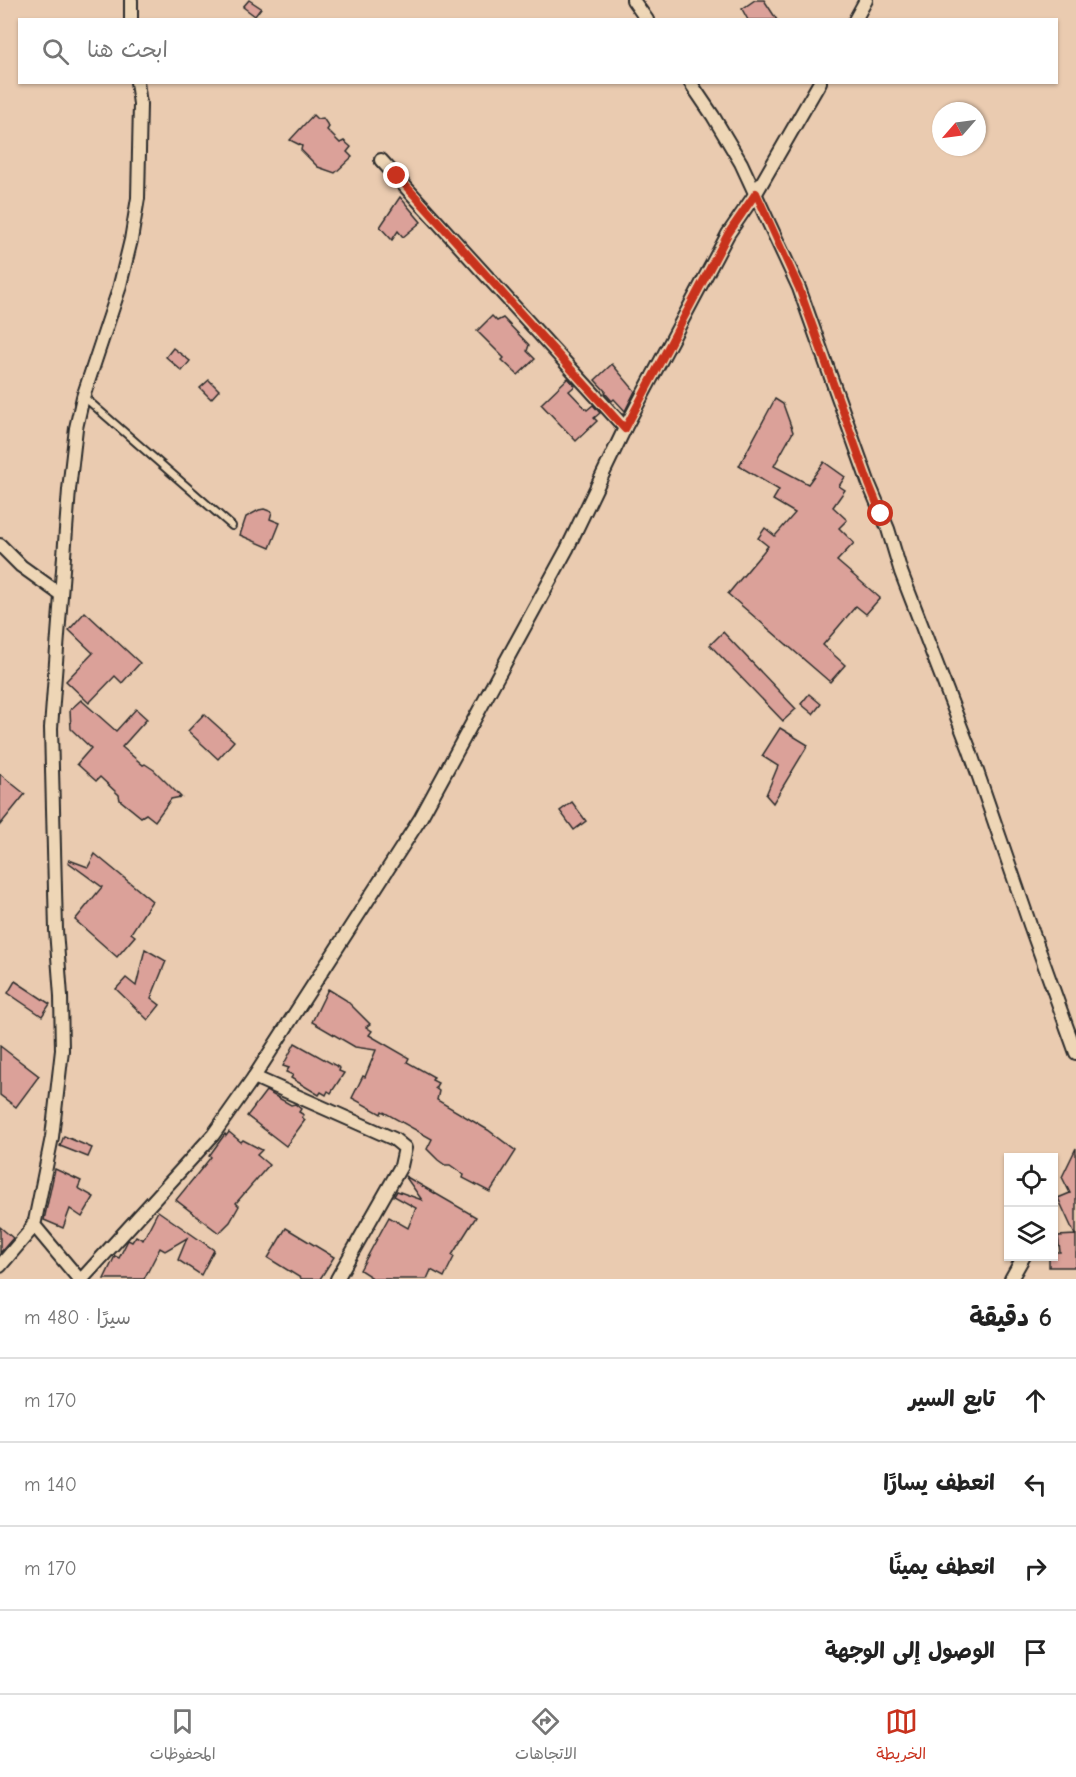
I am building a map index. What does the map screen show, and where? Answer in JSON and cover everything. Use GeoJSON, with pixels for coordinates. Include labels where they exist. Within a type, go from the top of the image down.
{"type":"FeatureCollection","features":[{"type":"Feature","properties":{"kind":"street"},"geometry":{"type":"LineString","coordinates":[[131,0],[131,18]]}},
{"type":"Feature","properties":{"kind":"street"},"geometry":{"type":"LineString","coordinates":[[633,0],[645,18]]}},
{"type":"Feature","properties":{"kind":"street"},"geometry":{"type":"LineString","coordinates":[[856,18],[866,0]]}},
{"type":"Feature","properties":{"kind":"street"},"geometry":{"type":"LineString","coordinates":[[0,1266],[33,1224],[52,1137],[62,1050],[56,930],[51,728],[60,594],[76,428],[83,397],[119,289],[138,198],[140,104],[138,84]]}},
{"type":"Feature","properties":{"kind":"street"},"geometry":{"type":"LineString","coordinates":[[691,84],[725,135],[756,193],[799,288],[869,484],[888,529],[901,572],[969,747],[1076,1053]]}},
{"type":"Feature","properties":{"kind":"street"},"geometry":{"type":"LineString","coordinates":[[33,1224],[80,1279],[213,1136],[255,1077],[426,809],[567,549],[625,429],[728,234],[756,193],[819,84]]}},
{"type":"Feature","properties":{"kind":"street"},"geometry":{"type":"LineString","coordinates":[[381,160],[625,429]]}},
{"type":"Feature","properties":{"kind":"street"},"geometry":{"type":"LineString","coordinates":[[0,545],[21,566],[60,594]]}},
{"type":"Feature","properties":{"kind":"street"},"geometry":{"type":"LineString","coordinates":[[255,1077],[394,1139],[405,1148],[401,1166],[337,1279]]}},
{"type":"Feature","properties":{"kind":"street"},"geometry":{"type":"LineString","coordinates":[[1011,1279],[1022,1261]]}},
{"type":"Feature","properties":{"kind":"lane"},"geometry":{"type":"LineString","coordinates":[[83,397],[232,526]]}},
{"type":"Feature","properties":{"kind":"building"},"geometry":{"type":"Polygon","coordinates":[[[249,0],[261,8],[255,16],[243,7],[249,0]]]}},
{"type":"Feature","properties":{"kind":"building"},"geometry":{"type":"Polygon","coordinates":[[[755,0],[764,0],[776,18],[747,18],[742,9],[755,0]]]}},
{"type":"Feature","properties":{"kind":"building"},"geometry":{"type":"Polygon","coordinates":[[[313,115],[317,119],[323,118],[329,127],[327,130],[340,143],[344,141],[351,147],[347,152],[352,157],[335,173],[318,167],[301,150],[302,146],[290,140],[313,115]]]}},
{"type":"Feature","properties":{"kind":"building"},"geometry":{"type":"Polygon","coordinates":[[[400,197],[421,222],[403,237],[398,231],[392,240],[380,227],[400,197]]]}},
{"type":"Feature","properties":{"kind":"building"},"geometry":{"type":"Polygon","coordinates":[[[492,316],[497,321],[503,318],[529,345],[527,351],[535,359],[518,375],[477,331],[492,316]]]}},
{"type":"Feature","properties":{"kind":"building"},"geometry":{"type":"Polygon","coordinates":[[[173,348],[190,361],[182,371],[166,357],[173,348]]]}},
{"type":"Feature","properties":{"kind":"building"},"geometry":{"type":"Polygon","coordinates":[[[612,364],[635,391],[625,411],[614,399],[612,401],[595,380],[612,364]]]}},
{"type":"Feature","properties":{"kind":"building"},"geometry":{"type":"Polygon","coordinates":[[[568,378],[575,386],[569,391],[587,410],[593,405],[600,413],[594,418],[597,421],[576,441],[541,404],[568,378]]]}},
{"type":"Feature","properties":{"kind":"building"},"geometry":{"type":"Polygon","coordinates":[[[209,380],[219,390],[211,399],[200,388],[209,380]]]}},
{"type":"Feature","properties":{"kind":"building"},"geometry":{"type":"Polygon","coordinates":[[[775,399],[783,404],[793,432],[774,466],[808,484],[824,462],[845,477],[839,486],[845,490],[833,507],[847,520],[839,528],[854,543],[837,561],[880,598],[866,614],[856,606],[823,645],[845,665],[830,682],[728,594],[768,546],[758,538],[765,528],[775,536],[795,513],[773,500],[779,490],[739,466],[775,399]]]}},
{"type":"Feature","properties":{"kind":"building"},"geometry":{"type":"Polygon","coordinates":[[[264,509],[272,512],[270,519],[280,523],[270,548],[240,535],[246,517],[264,509]]]}},
{"type":"Feature","properties":{"kind":"building"},"geometry":{"type":"Polygon","coordinates":[[[85,612],[140,663],[122,683],[115,676],[89,703],[66,681],[93,653],[69,630],[85,612]]]}},
{"type":"Feature","properties":{"kind":"building"},"geometry":{"type":"Polygon","coordinates":[[[723,632],[796,709],[783,721],[710,645],[723,632]]]}},
{"type":"Feature","properties":{"kind":"building"},"geometry":{"type":"Polygon","coordinates":[[[809,694],[821,704],[813,714],[801,704],[809,694]]]}},
{"type":"Feature","properties":{"kind":"building"},"geometry":{"type":"Polygon","coordinates":[[[81,700],[116,731],[136,709],[147,719],[122,747],[143,765],[154,770],[181,797],[171,799],[155,821],[146,814],[141,817],[120,800],[119,795],[100,777],[96,781],[77,764],[91,748],[71,729],[70,710],[81,700]]]}},
{"type":"Feature","properties":{"kind":"building"},"geometry":{"type":"Polygon","coordinates":[[[204,714],[234,741],[218,759],[188,731],[204,714]]]}},
{"type":"Feature","properties":{"kind":"building"},"geometry":{"type":"Polygon","coordinates":[[[780,728],[808,745],[773,803],[766,795],[778,766],[762,756],[780,728]]]}},
{"type":"Feature","properties":{"kind":"building"},"geometry":{"type":"Polygon","coordinates":[[[0,774],[25,794],[0,825],[0,774]]]}},
{"type":"Feature","properties":{"kind":"building"},"geometry":{"type":"Polygon","coordinates":[[[572,802],[586,821],[574,830],[560,811],[572,802]]]}},
{"type":"Feature","properties":{"kind":"building"},"geometry":{"type":"Polygon","coordinates":[[[95,854],[152,901],[131,933],[135,936],[117,957],[75,920],[102,887],[68,862],[69,860],[88,867],[95,854]]]}},
{"type":"Feature","properties":{"kind":"building"},"geometry":{"type":"Polygon","coordinates":[[[145,949],[166,961],[151,998],[160,1005],[148,1020],[116,989],[126,978],[136,986],[145,949]]]}},
{"type":"Feature","properties":{"kind":"building"},"geometry":{"type":"Polygon","coordinates":[[[15,981],[50,1004],[42,1016],[8,993],[15,981]]]}},
{"type":"Feature","properties":{"kind":"building"},"geometry":{"type":"Polygon","coordinates":[[[328,989],[346,1000],[370,1024],[366,1027],[372,1031],[369,1035],[409,1058],[407,1062],[434,1077],[432,1080],[438,1083],[435,1088],[439,1091],[437,1100],[488,1130],[516,1151],[490,1192],[463,1178],[464,1175],[438,1160],[427,1149],[432,1139],[382,1111],[381,1114],[352,1098],[363,1076],[365,1077],[376,1050],[355,1047],[312,1022],[328,989]]]}},
{"type":"Feature","properties":{"kind":"building"},"geometry":{"type":"Polygon","coordinates":[[[295,1043],[340,1068],[339,1071],[344,1073],[331,1093],[328,1091],[326,1095],[321,1092],[319,1095],[291,1078],[293,1075],[286,1072],[289,1068],[283,1066],[295,1043]]]}},
{"type":"Feature","properties":{"kind":"building"},"geometry":{"type":"Polygon","coordinates":[[[0,1046],[39,1076],[16,1107],[0,1095],[0,1046]]]}},
{"type":"Feature","properties":{"kind":"building"},"geometry":{"type":"Polygon","coordinates":[[[266,1091],[291,1105],[295,1104],[301,1109],[299,1112],[304,1115],[302,1117],[305,1120],[286,1146],[247,1116],[266,1091]]]}},
{"type":"Feature","properties":{"kind":"building"},"geometry":{"type":"Polygon","coordinates":[[[229,1132],[241,1142],[243,1140],[262,1150],[257,1155],[269,1165],[236,1203],[239,1206],[230,1222],[219,1233],[176,1200],[211,1157],[209,1156],[225,1134],[226,1136],[229,1132]]]}},
{"type":"Feature","properties":{"kind":"building"},"geometry":{"type":"Polygon","coordinates":[[[64,1136],[92,1148],[88,1157],[60,1146],[64,1136]]]}},
{"type":"Feature","properties":{"kind":"building"},"geometry":{"type":"Polygon","coordinates":[[[1076,1148],[1076,1267],[1049,1267],[1049,1261],[1058,1261],[1058,1252],[1060,1252],[1058,1236],[1075,1235],[1058,1198],[1070,1193],[1062,1177],[1076,1148]]]}},
{"type":"Feature","properties":{"kind":"building"},"geometry":{"type":"Polygon","coordinates":[[[55,1169],[81,1181],[78,1188],[94,1197],[82,1217],[70,1209],[63,1228],[44,1220],[55,1169]]]}},
{"type":"Feature","properties":{"kind":"building"},"geometry":{"type":"Polygon","coordinates":[[[405,1176],[476,1217],[452,1255],[454,1257],[444,1277],[431,1270],[427,1279],[374,1279],[360,1270],[389,1217],[408,1228],[416,1208],[394,1196],[397,1191],[422,1200],[405,1176]]]}},
{"type":"Feature","properties":{"kind":"building"},"geometry":{"type":"Polygon","coordinates":[[[158,1211],[214,1250],[201,1275],[178,1260],[187,1238],[165,1251],[160,1248],[144,1279],[104,1279],[115,1256],[119,1258],[128,1240],[132,1242],[136,1236],[143,1240],[158,1211]]]}},
{"type":"Feature","properties":{"kind":"building"},"geometry":{"type":"Polygon","coordinates":[[[0,1227],[13,1238],[0,1253],[0,1227]]]}},
{"type":"Feature","properties":{"kind":"building"},"geometry":{"type":"Polygon","coordinates":[[[286,1228],[334,1257],[320,1279],[302,1279],[268,1258],[286,1228]]]}},
{"type":"Feature","properties":{"kind":"route"},"geometry":{"type":"LineString","coordinates":[[397,176],[625,429],[728,234],[746,211],[756,193],[799,288],[881,514]]}}]}
